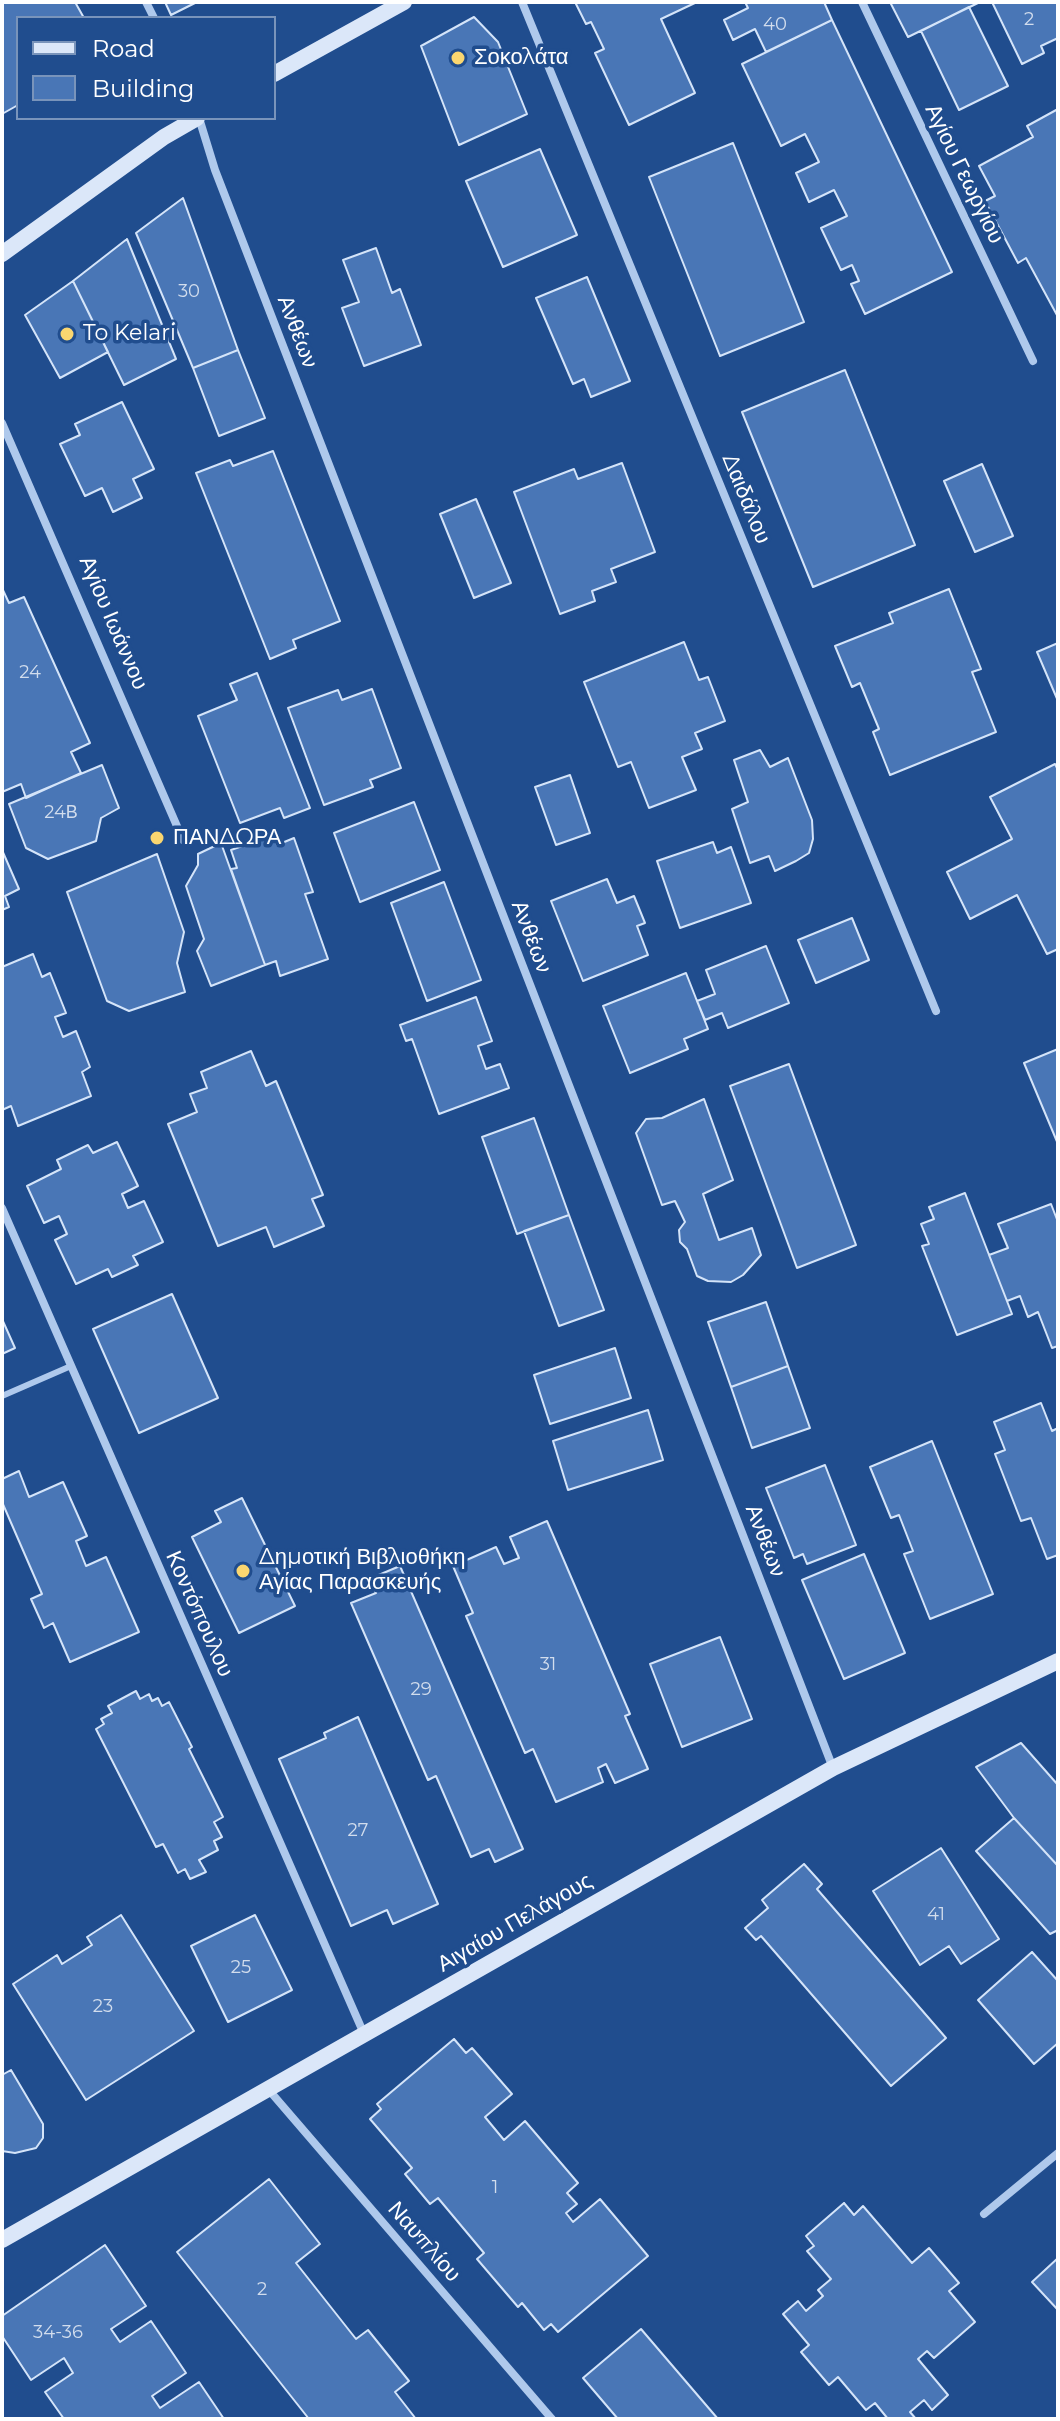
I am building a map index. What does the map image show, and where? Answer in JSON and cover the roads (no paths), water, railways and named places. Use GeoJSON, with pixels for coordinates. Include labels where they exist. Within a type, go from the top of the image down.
{"type":"FeatureCollection","features":[{"type":"Feature","properties":{"kind":"street"},"geometry":{"type":"LineString","coordinates":[[276,73],[404,2]]}},
{"type":"Feature","properties":{"kind":"street","name":"Δαιδάλου"},"geometry":{"type":"LineString","coordinates":[[522,2],[936,1011]]}},
{"type":"Feature","properties":{"kind":"street","name":"Αγίου Γεωργίου"},"geometry":{"type":"LineString","coordinates":[[862,2],[1033,361]]}},
{"type":"Feature","properties":{"kind":"street"},"geometry":{"type":"LineString","coordinates":[[2,254],[164,137],[194,120]]}},
{"type":"Feature","properties":{"kind":"street","name":"Ανθέων"},"geometry":{"type":"LineString","coordinates":[[199,120],[833,1768]]}},
{"type":"Feature","properties":{"kind":"street","name":"Αγίου Ιωάννου"},"geometry":{"type":"LineString","coordinates":[[2,423],[183,840]]}},
{"type":"Feature","properties":{"kind":"street","name":"Κοντόπουλου"},"geometry":{"type":"LineString","coordinates":[[2,1208],[364,2034]]}},
{"type":"Feature","properties":{"kind":"street","name":"Αιγαίου Πελάγους"},"geometry":{"type":"LineString","coordinates":[[2,2240],[833,1768],[1058,1661]]}},
{"type":"Feature","properties":{"kind":"street","name":"Ναυπλίου"},"geometry":{"type":"LineString","coordinates":[[268,2089],[552,2419]]}},
{"type":"Feature","properties":{"kind":"street"},"geometry":{"type":"LineString","coordinates":[[984,2214],[1058,2153]]}},
{"type":"Feature","properties":{"kind":"lane"},"geometry":{"type":"LineString","coordinates":[[2,1396],[71,1366]]}},
{"type":"Feature","properties":{"kind":"place","name":"Σοκολάτα"},"geometry":{"type":"Point","coordinates":[458,58]}},
{"type":"Feature","properties":{"kind":"place","name":"To Kelari"},"geometry":{"type":"Point","coordinates":[67,334]}},
{"type":"Feature","properties":{"kind":"place","name":"ΠΑΝΔΩΡΑ"},"geometry":{"type":"Point","coordinates":[157,838]}},
{"type":"Feature","properties":{"kind":"place","name":"Δημοτική Βιβλιοθήκη Αγίας Παρασκευής"},"geometry":{"type":"Point","coordinates":[243,1571]}}]}
